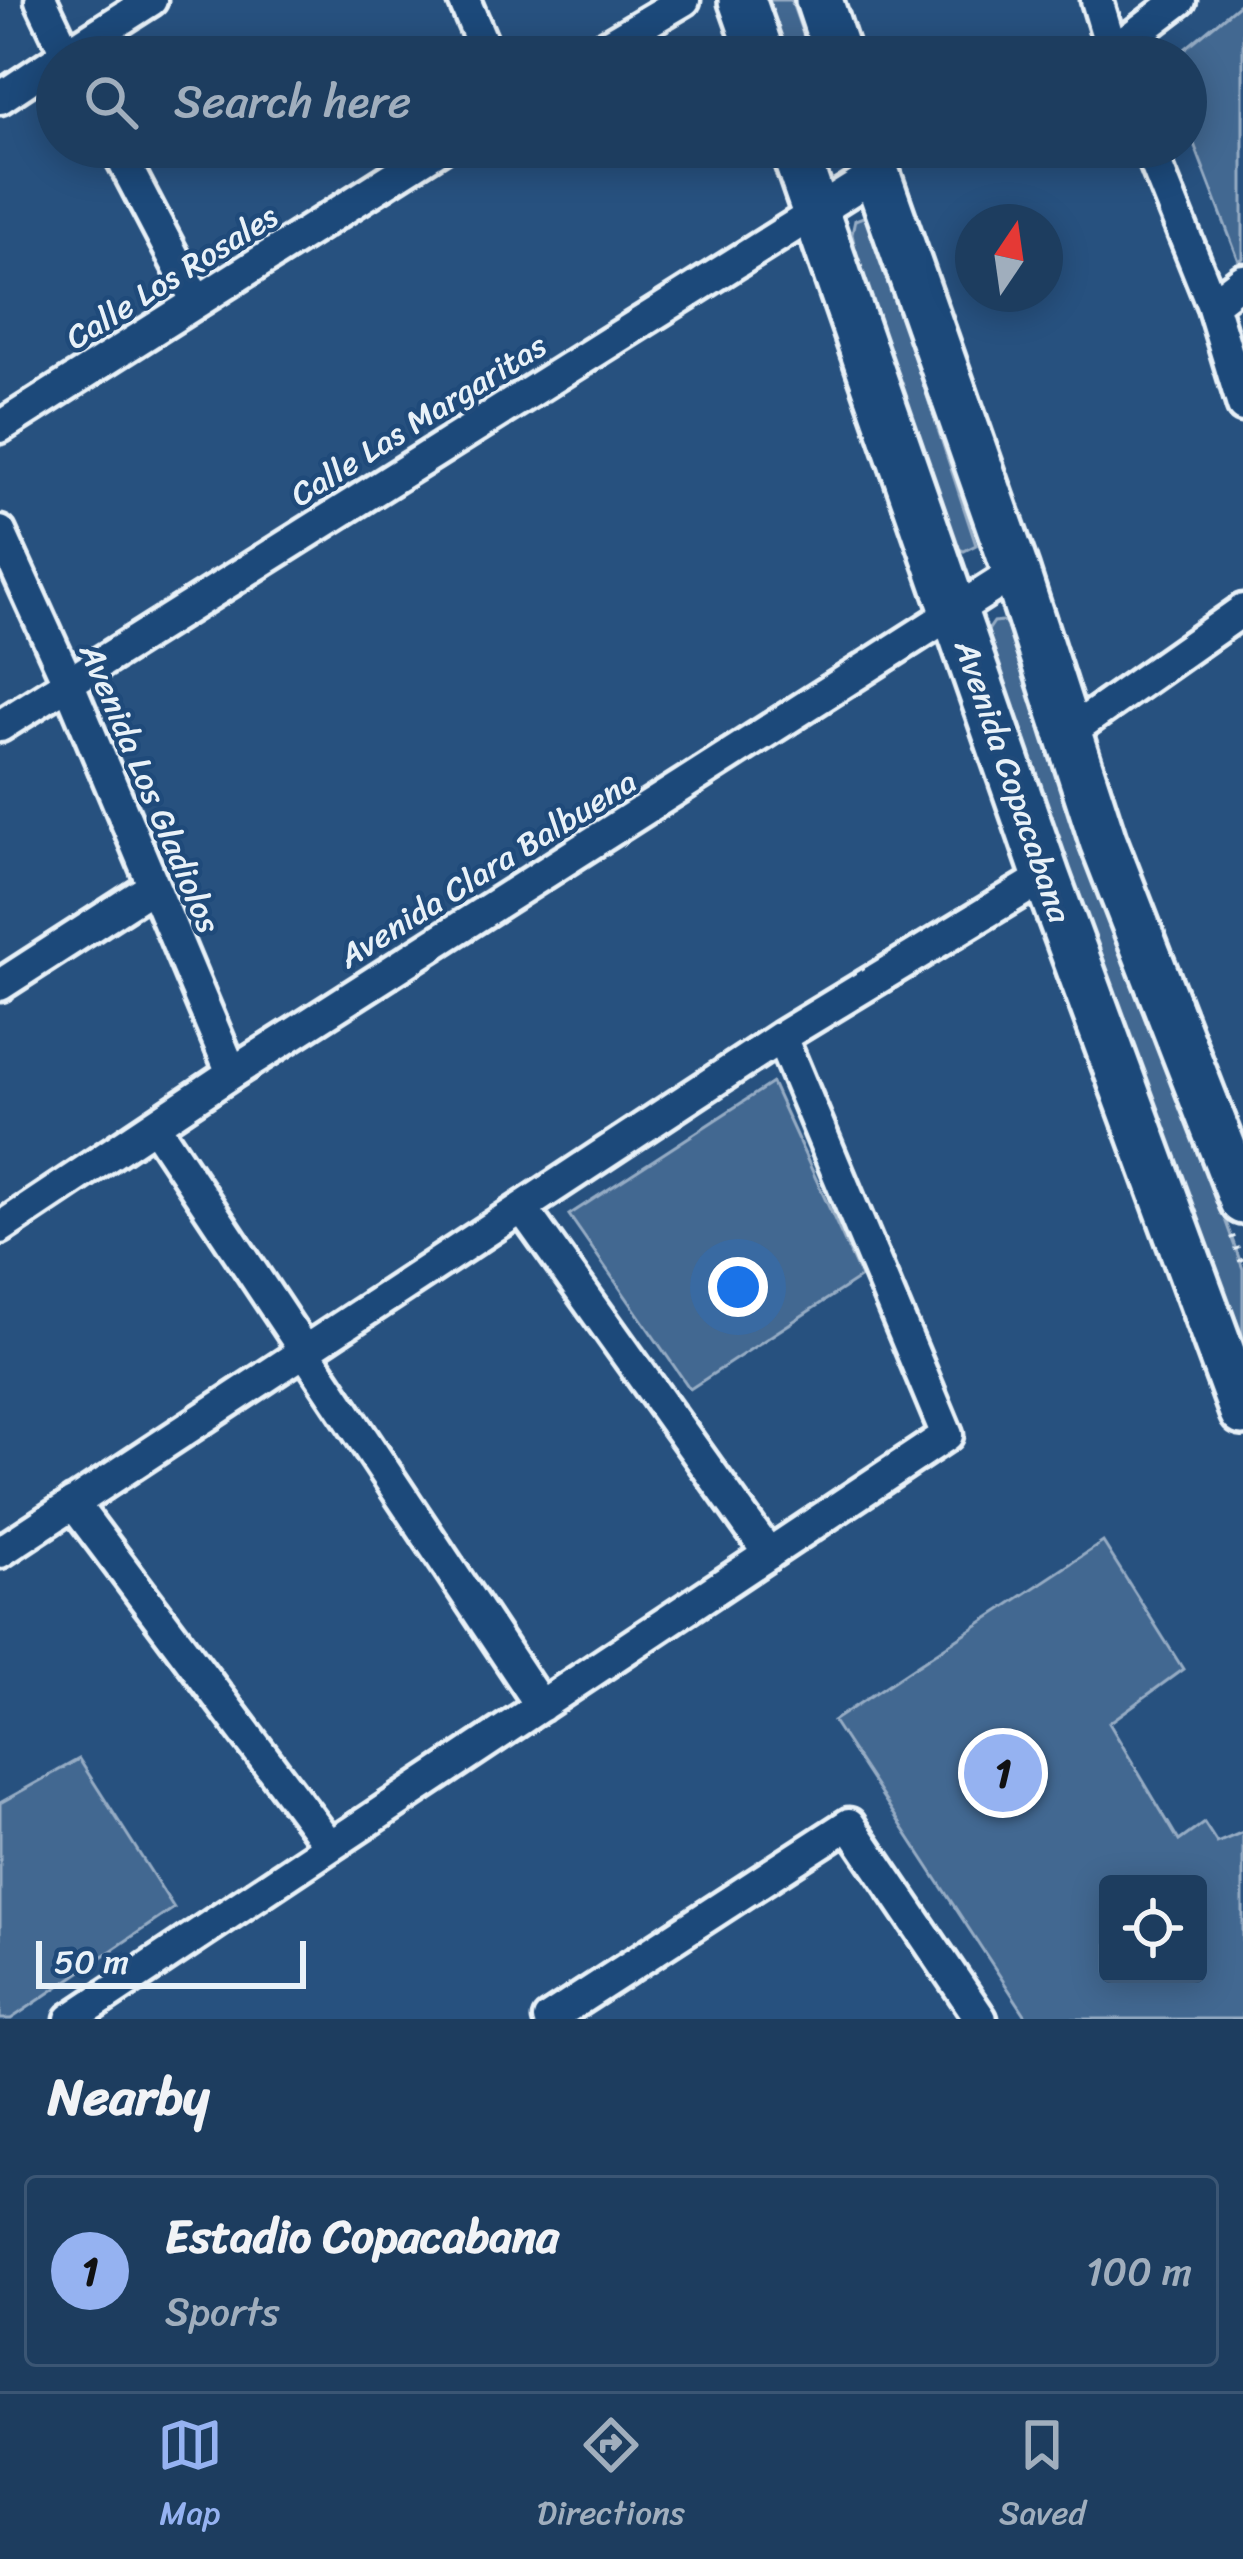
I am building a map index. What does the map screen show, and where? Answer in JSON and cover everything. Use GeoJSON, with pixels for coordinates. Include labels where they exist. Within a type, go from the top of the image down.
{"type":"FeatureCollection","features":[{"type":"Feature","properties":{"kind":"main road"},"geometry":{"type":"LineString","coordinates":[[742,0],[755,36]]}},
{"type":"Feature","properties":{"kind":"main road"},"geometry":{"type":"LineString","coordinates":[[818,0],[831,36]]}},
{"type":"Feature","properties":{"kind":"main road","name":"Avenida Copacabana"},"geometry":{"type":"LineString","coordinates":[[800,168],[1046,876],[1243,1412]]}},
{"type":"Feature","properties":{"kind":"main road","name":"Avenida Copacabana"},"geometry":{"type":"LineString","coordinates":[[873,168],[1016,572],[1103,841],[1239,1180]]}},
{"type":"Feature","properties":{"kind":"street"},"geometry":{"type":"LineString","coordinates":[[41,0],[55,36]]}},
{"type":"Feature","properties":{"kind":"street"},"geometry":{"type":"LineString","coordinates":[[95,36],[151,0]]}},
{"type":"Feature","properties":{"kind":"street"},"geometry":{"type":"LineString","coordinates":[[464,0],[479,36]]}},
{"type":"Feature","properties":{"kind":"street"},"geometry":{"type":"LineString","coordinates":[[623,36],[684,0]]}},
{"type":"Feature","properties":{"kind":"street"},"geometry":{"type":"LineString","coordinates":[[1097,0],[1104,36]]}},
{"type":"Feature","properties":{"kind":"street"},"geometry":{"type":"LineString","coordinates":[[1132,36],[1180,0]]}},
{"type":"Feature","properties":{"kind":"street"},"geometry":{"type":"LineString","coordinates":[[0,98],[36,75]]}},
{"type":"Feature","properties":{"kind":"street"},"geometry":{"type":"LineString","coordinates":[[127,168],[197,302]]}},
{"type":"Feature","properties":{"kind":"street","name":"Calle Los Rosales"},"geometry":{"type":"LineString","coordinates":[[0,427],[408,168]]}},
{"type":"Feature","properties":{"kind":"street","name":"Calle Las Margaritas"},"geometry":{"type":"LineString","coordinates":[[0,726],[815,212],[863,168]]}},
{"type":"Feature","properties":{"kind":"street"},"geometry":{"type":"LineString","coordinates":[[1157,168],[1212,304],[1243,406]]}},
{"type":"Feature","properties":{"kind":"street"},"geometry":{"type":"LineString","coordinates":[[1212,304],[1243,280]]}},
{"type":"Feature","properties":{"kind":"street","name":"Avenida Los Gladiolos"},"geometry":{"type":"LineString","coordinates":[[0,532],[232,1073]]}},
{"type":"Feature","properties":{"kind":"street","name":"Avenida Clara Balbuena"},"geometry":{"type":"LineString","coordinates":[[0,1228],[232,1073],[1016,572]]}},
{"type":"Feature","properties":{"kind":"street"},"geometry":{"type":"LineString","coordinates":[[1067,734],[1243,610]]}},
{"type":"Feature","properties":{"kind":"street"},"geometry":{"type":"LineString","coordinates":[[0,1552],[781,1037],[1046,876]]}},
{"type":"Feature","properties":{"kind":"street"},"geometry":{"type":"LineString","coordinates":[[0,985],[152,887]]}},
{"type":"Feature","properties":{"kind":"street"},"geometry":{"type":"LineString","coordinates":[[71,2019],[947,1435],[781,1037]]}},
{"type":"Feature","properties":{"kind":"street"},"geometry":{"type":"LineString","coordinates":[[154,1125],[542,1706]]}},
{"type":"Feature","properties":{"kind":"street"},"geometry":{"type":"LineString","coordinates":[[522,1208],[769,1554]]}},
{"type":"Feature","properties":{"kind":"street"},"geometry":{"type":"LineString","coordinates":[[73,1503],[330,1846]]}},
{"type":"Feature","properties":{"kind":"street"},"geometry":{"type":"LineString","coordinates":[[549,2019],[849,1824],[972,2016]]}},
{"type":"Feature","properties":{"kind":"shaded area"},"geometry":{"type":"Polygon","coordinates":[[[766,0],[791,0],[804,36],[779,36],[766,0]]]}},
{"type":"Feature","properties":{"kind":"shaded area"},"geometry":{"type":"Polygon","coordinates":[[[1243,1],[1243,258],[1239,261],[1203,168],[1207,168],[1207,36],[1200,36],[1243,1]]]}},
{"type":"Feature","properties":{"kind":"shaded area"},"geometry":{"type":"Polygon","coordinates":[[[869,219],[976,545],[964,551],[953,546],[857,257],[852,234],[855,220],[869,219]]]}},
{"type":"Feature","properties":{"kind":"shaded area"},"geometry":{"type":"Polygon","coordinates":[[[994,622],[1009,624],[1243,1269],[1243,1341],[1111,988],[987,632],[994,622]]]}},
{"type":"Feature","properties":{"kind":"shaded area"},"geometry":{"type":"Polygon","coordinates":[[[772,1083],[861,1277],[690,1389],[569,1215],[772,1083]]]}},
{"type":"Feature","properties":{"kind":"shaded area"},"geometry":{"type":"Polygon","coordinates":[[[1103,1542],[1183,1669],[1109,1723],[1179,1841],[1204,1823],[1217,1843],[1243,1832],[1243,2019],[1028,2019],[833,1721],[1103,1542]]]}},
{"type":"Feature","properties":{"kind":"shaded area"},"geometry":{"type":"Polygon","coordinates":[[[79,1759],[174,1908],[11,2019],[0,2019],[0,1803],[79,1759]]]}},
{"type":"Feature","properties":{"kind":"place","name":"Estadio Copacabana"},"geometry":{"type":"Point","coordinates":[1003,1773]}}]}
